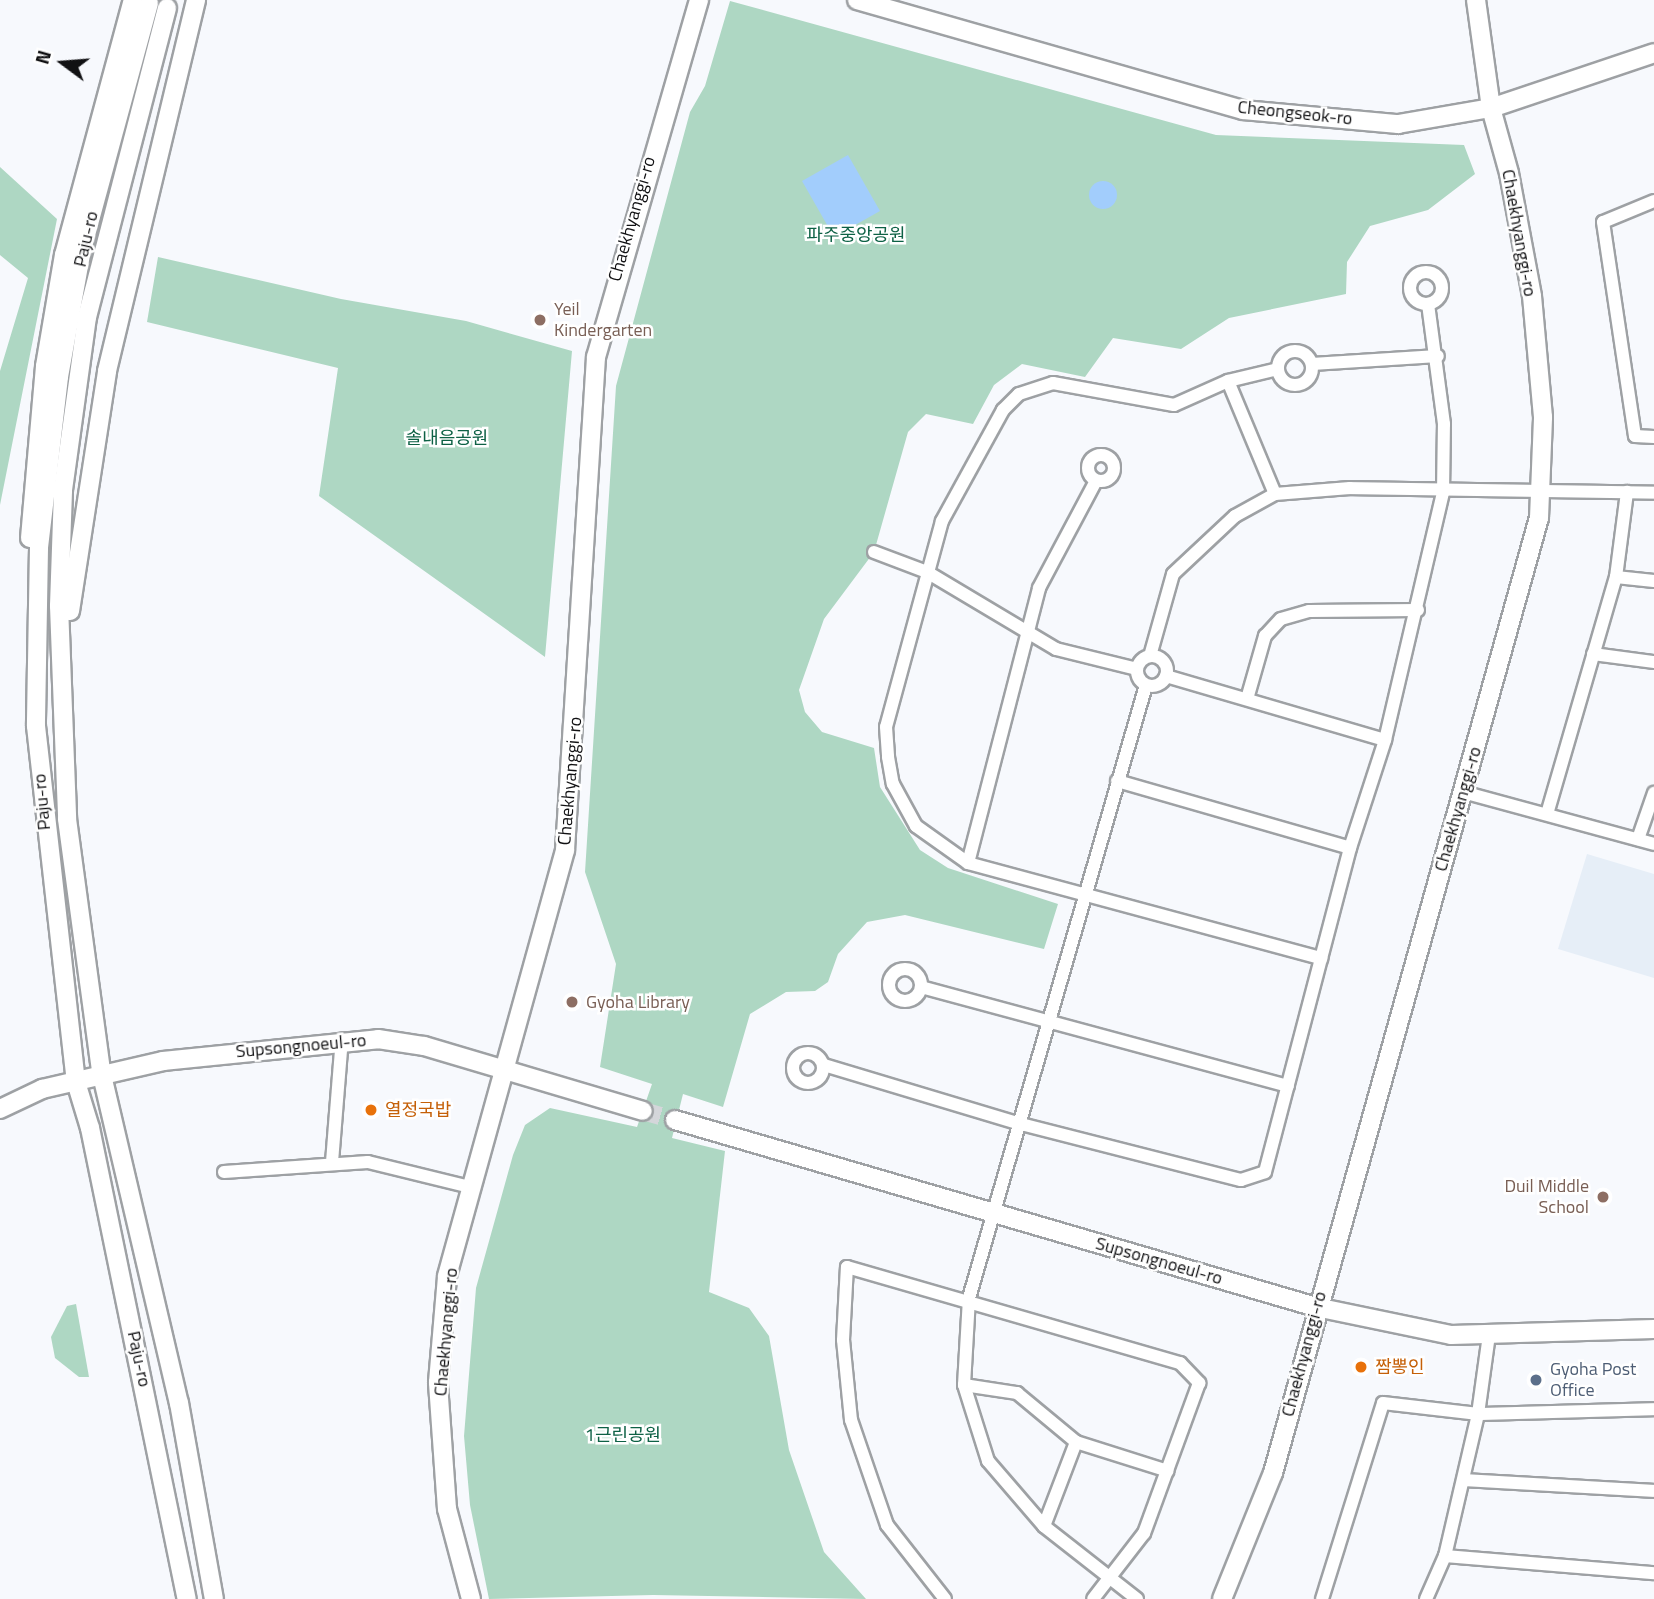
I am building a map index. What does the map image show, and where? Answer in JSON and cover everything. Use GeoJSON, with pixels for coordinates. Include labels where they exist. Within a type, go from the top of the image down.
{"type":"FeatureCollection","features":[{"type":"Feature","properties":{"kind":"street"},"geometry":{"type":"LineString","coordinates":[[64,740],[72,581],[102,398],[153,163],[196,0]]}},
{"type":"Feature","properties":{"kind":"street","name":"Chaekhyanggi-ro"},"geometry":{"type":"LineString","coordinates":[[471,1599],[447,1509],[438,1382],[447,1276],[501,1071],[565,850],[596,357],[699,0]]}},
{"type":"Feature","properties":{"kind":"street","name":"Cheongseok-ro"},"geometry":{"type":"LineString","coordinates":[[857,0],[1243,110],[1398,124],[1491,108],[1654,54]]}},
{"type":"Feature","properties":{"kind":"street","name":"Chaekhyanggi-ro"},"geometry":{"type":"LineString","coordinates":[[1222,1599],[1273,1473],[1315,1307],[1539,518],[1543,417],[1532,296],[1509,173],[1491,108],[1476,0]]}},
{"type":"Feature","properties":{"kind":"street","name":"Paju-ro"},"geometry":{"type":"LineString","coordinates":[[141,1],[82,249],[59,377],[40,548],[36,726],[76,1082],[93,1142],[187,1599]]}},
{"type":"Feature","properties":{"kind":"street","name":"Paju-ro"},"geometry":{"type":"LineString","coordinates":[[167,8],[103,244],[76,380],[59,549],[64,740],[79,934],[102,1076],[179,1403],[214,1599]]}},
{"type":"Feature","properties":{"kind":"street"},"geometry":{"type":"LineString","coordinates":[[1654,201],[1603,222],[1635,436],[1654,437]]}},
{"type":"Feature","properties":{"kind":"street"},"geometry":{"type":"LineString","coordinates":[[824,1065],[1021,1124],[1241,1180],[1265,1172],[1350,848],[1385,740],[1418,610],[1443,493],[1438,356],[1428,304]]}},
{"type":"Feature","properties":{"kind":"street"},"geometry":{"type":"LineString","coordinates":[[1312,363],[1308,379],[1298,385],[1287,383],[1278,369],[1281,358],[1295,351],[1312,363],[1438,356]]}},
{"type":"Feature","properties":{"kind":"street"},"geometry":{"type":"LineString","coordinates":[[1278,369],[1228,381],[1174,405],[1053,383],[1020,394],[1003,410],[958,484],[927,572],[886,727],[888,757],[892,784],[916,826],[968,863],[1321,958]]}},
{"type":"Feature","properties":{"kind":"street"},"geometry":{"type":"LineString","coordinates":[[1228,381],[1275,494]]}},
{"type":"Feature","properties":{"kind":"street"},"geometry":{"type":"LineString","coordinates":[[968,863],[1039,588],[1096,481]]}},
{"type":"Feature","properties":{"kind":"street"},"geometry":{"type":"LineString","coordinates":[[1137,669],[1150,656],[1174,574],[1235,516],[1275,494],[1350,488],[1443,493],[1654,493]]}},
{"type":"Feature","properties":{"kind":"street"},"geometry":{"type":"LineString","coordinates":[[1547,814],[1616,577],[1627,492]]}},
{"type":"Feature","properties":{"kind":"street"},"geometry":{"type":"LineString","coordinates":[[874,552],[927,572],[1028,633],[1065,652],[1137,669],[1146,685],[996,1213],[969,1298],[964,1385],[988,1461],[1044,1526],[1137,1599]]}},
{"type":"Feature","properties":{"kind":"street"},"geometry":{"type":"LineString","coordinates":[[1616,577],[1654,581]]}},
{"type":"Feature","properties":{"kind":"street"},"geometry":{"type":"LineString","coordinates":[[1247,699],[1265,636],[1280,619],[1309,611],[1418,610]]}},
{"type":"Feature","properties":{"kind":"street"},"geometry":{"type":"LineString","coordinates":[[1593,654],[1654,662]]}},
{"type":"Feature","properties":{"kind":"street"},"geometry":{"type":"LineString","coordinates":[[1146,685],[1160,683],[1166,676],[1164,662],[1150,656]]}},
{"type":"Feature","properties":{"kind":"street"},"geometry":{"type":"LineString","coordinates":[[1166,676],[1385,740]]}},
{"type":"Feature","properties":{"kind":"street"},"geometry":{"type":"LineString","coordinates":[[1117,781],[1350,848]]}},
{"type":"Feature","properties":{"kind":"street"},"geometry":{"type":"LineString","coordinates":[[1463,792],[1654,844]]}},
{"type":"Feature","properties":{"kind":"street"},"geometry":{"type":"LineString","coordinates":[[1638,839],[1654,793]]}},
{"type":"Feature","properties":{"kind":"street"},"geometry":{"type":"LineString","coordinates":[[921,987],[1051,1018],[1288,1086]]}},
{"type":"Feature","properties":{"kind":"street"},"geometry":{"type":"LineString","coordinates":[[332,1162],[342,1039]]}},
{"type":"Feature","properties":{"kind":"street","name":"Supsongnoeul-ro"},"geometry":{"type":"LineString","coordinates":[[0,1110],[42,1089],[163,1061],[342,1039],[424,1046],[643,1111]]}},
{"type":"Feature","properties":{"kind":"street","name":"Supsongnoeul-ro"},"geometry":{"type":"LineString","coordinates":[[675,1120],[1315,1307],[1451,1335],[1654,1329]]}},
{"type":"Feature","properties":{"kind":"street"},"geometry":{"type":"LineString","coordinates":[[224,1172],[332,1162],[368,1162],[470,1187]]}},
{"type":"Feature","properties":{"kind":"street"},"geometry":{"type":"LineString","coordinates":[[945,1599],[887,1525],[851,1420],[843,1340],[847,1267],[969,1298],[1180,1363],[1199,1382],[1144,1533],[1093,1599]]}},
{"type":"Feature","properties":{"kind":"street"},"geometry":{"type":"LineString","coordinates":[[1426,1599],[1445,1556],[1465,1480],[1489,1335]]}},
{"type":"Feature","properties":{"kind":"street"},"geometry":{"type":"LineString","coordinates":[[964,1385],[1017,1393],[1076,1442],[1168,1471]]}},
{"type":"Feature","properties":{"kind":"street"},"geometry":{"type":"LineString","coordinates":[[1322,1599],[1383,1402],[1478,1414],[1654,1409]]}},
{"type":"Feature","properties":{"kind":"street"},"geometry":{"type":"LineString","coordinates":[[1044,1526],[1076,1442]]}},
{"type":"Feature","properties":{"kind":"street"},"geometry":{"type":"LineString","coordinates":[[1465,1480],[1654,1491]]}},
{"type":"Feature","properties":{"kind":"street"},"geometry":{"type":"LineString","coordinates":[[1445,1556],[1654,1573]]}},
{"type":"Feature","properties":{"kind":"shaded area"},"geometry":{"type":"Polygon","coordinates":[[[1587,854],[1654,874],[1654,978],[1558,949],[1587,854]]]}},
{"type":"Feature","properties":{"kind":"green space","name":"파주중앙공원"},"geometry":{"type":"Polygon","coordinates":[[[730,1],[1216,135],[1464,145],[1475,174],[1428,210],[1370,226],[1347,262],[1346,294],[1229,318],[1181,349],[1113,338],[1085,377],[1022,364],[994,385],[973,424],[926,414],[908,432],[874,552],[824,619],[799,690],[805,712],[822,732],[874,748],[880,787],[920,850],[948,868],[1058,904],[1044,949],[905,915],[867,922],[838,954],[828,982],[815,991],[786,992],[750,1014],[723,1107],[683,1094],[672,1138],[725,1151],[709,1292],[749,1308],[769,1336],[789,1450],[824,1552],[866,1599],[653,1595],[489,1599],[470,1505],[464,1436],[476,1288],[513,1155],[525,1125],[550,1108],[637,1127],[652,1084],[600,1067],[616,964],[585,872],[616,386],[690,112],[705,86],[730,1]]]}},
{"type":"Feature","properties":{"kind":"green space"},"geometry":{"type":"Polygon","coordinates":[[[0,167],[57,219],[0,505],[0,371],[28,278],[0,255],[0,167]]]}},
{"type":"Feature","properties":{"kind":"green space","name":"솔내음공원"},"geometry":{"type":"Polygon","coordinates":[[[158,257],[341,299],[466,321],[572,351],[545,657],[319,496],[338,368],[147,322],[158,257]]]}},
{"type":"Feature","properties":{"kind":"green space"},"geometry":{"type":"Polygon","coordinates":[[[76,1304],[89,1377],[79,1377],[55,1358],[51,1337],[67,1306],[76,1304]]]}},
{"type":"Feature","properties":{"kind":"water"},"geometry":{"type":"Polygon","coordinates":[[[848,155],[880,211],[834,237],[802,181],[848,155]]]}},
{"type":"Feature","properties":{"kind":"water"},"geometry":{"type":"Polygon","coordinates":[[[1103,181],[1113,185],[1117,195],[1113,205],[1103,209],[1093,205],[1089,195],[1093,185],[1103,181]]]}},
{"type":"Feature","properties":{"kind":"tunnel"},"geometry":{"type":"LineString","coordinates":[[643,1111],[675,1120]]}},
{"type":"Feature","properties":{"kind":"place","name":"Yeil Kindergarten"},"geometry":{"type":"Point","coordinates":[540,320]}},
{"type":"Feature","properties":{"kind":"place","name":"Gyoha Library"},"geometry":{"type":"Point","coordinates":[572,1002]}},
{"type":"Feature","properties":{"kind":"place","name":"열정국밥"},"geometry":{"type":"Point","coordinates":[371,1110]}},
{"type":"Feature","properties":{"kind":"place","name":"Duil Middle School"},"geometry":{"type":"Point","coordinates":[1603,1197]}},
{"type":"Feature","properties":{"kind":"place","name":"짬뽕인"},"geometry":{"type":"Point","coordinates":[1361,1367]}},
{"type":"Feature","properties":{"kind":"place","name":"Gyoha Post Office"},"geometry":{"type":"Point","coordinates":[1536,1380]}},
{"type":"Feature","properties":{"kind":"park label","name":"1근린공원"},"geometry":{"type":"Point","coordinates":[623,1435]}}]}
